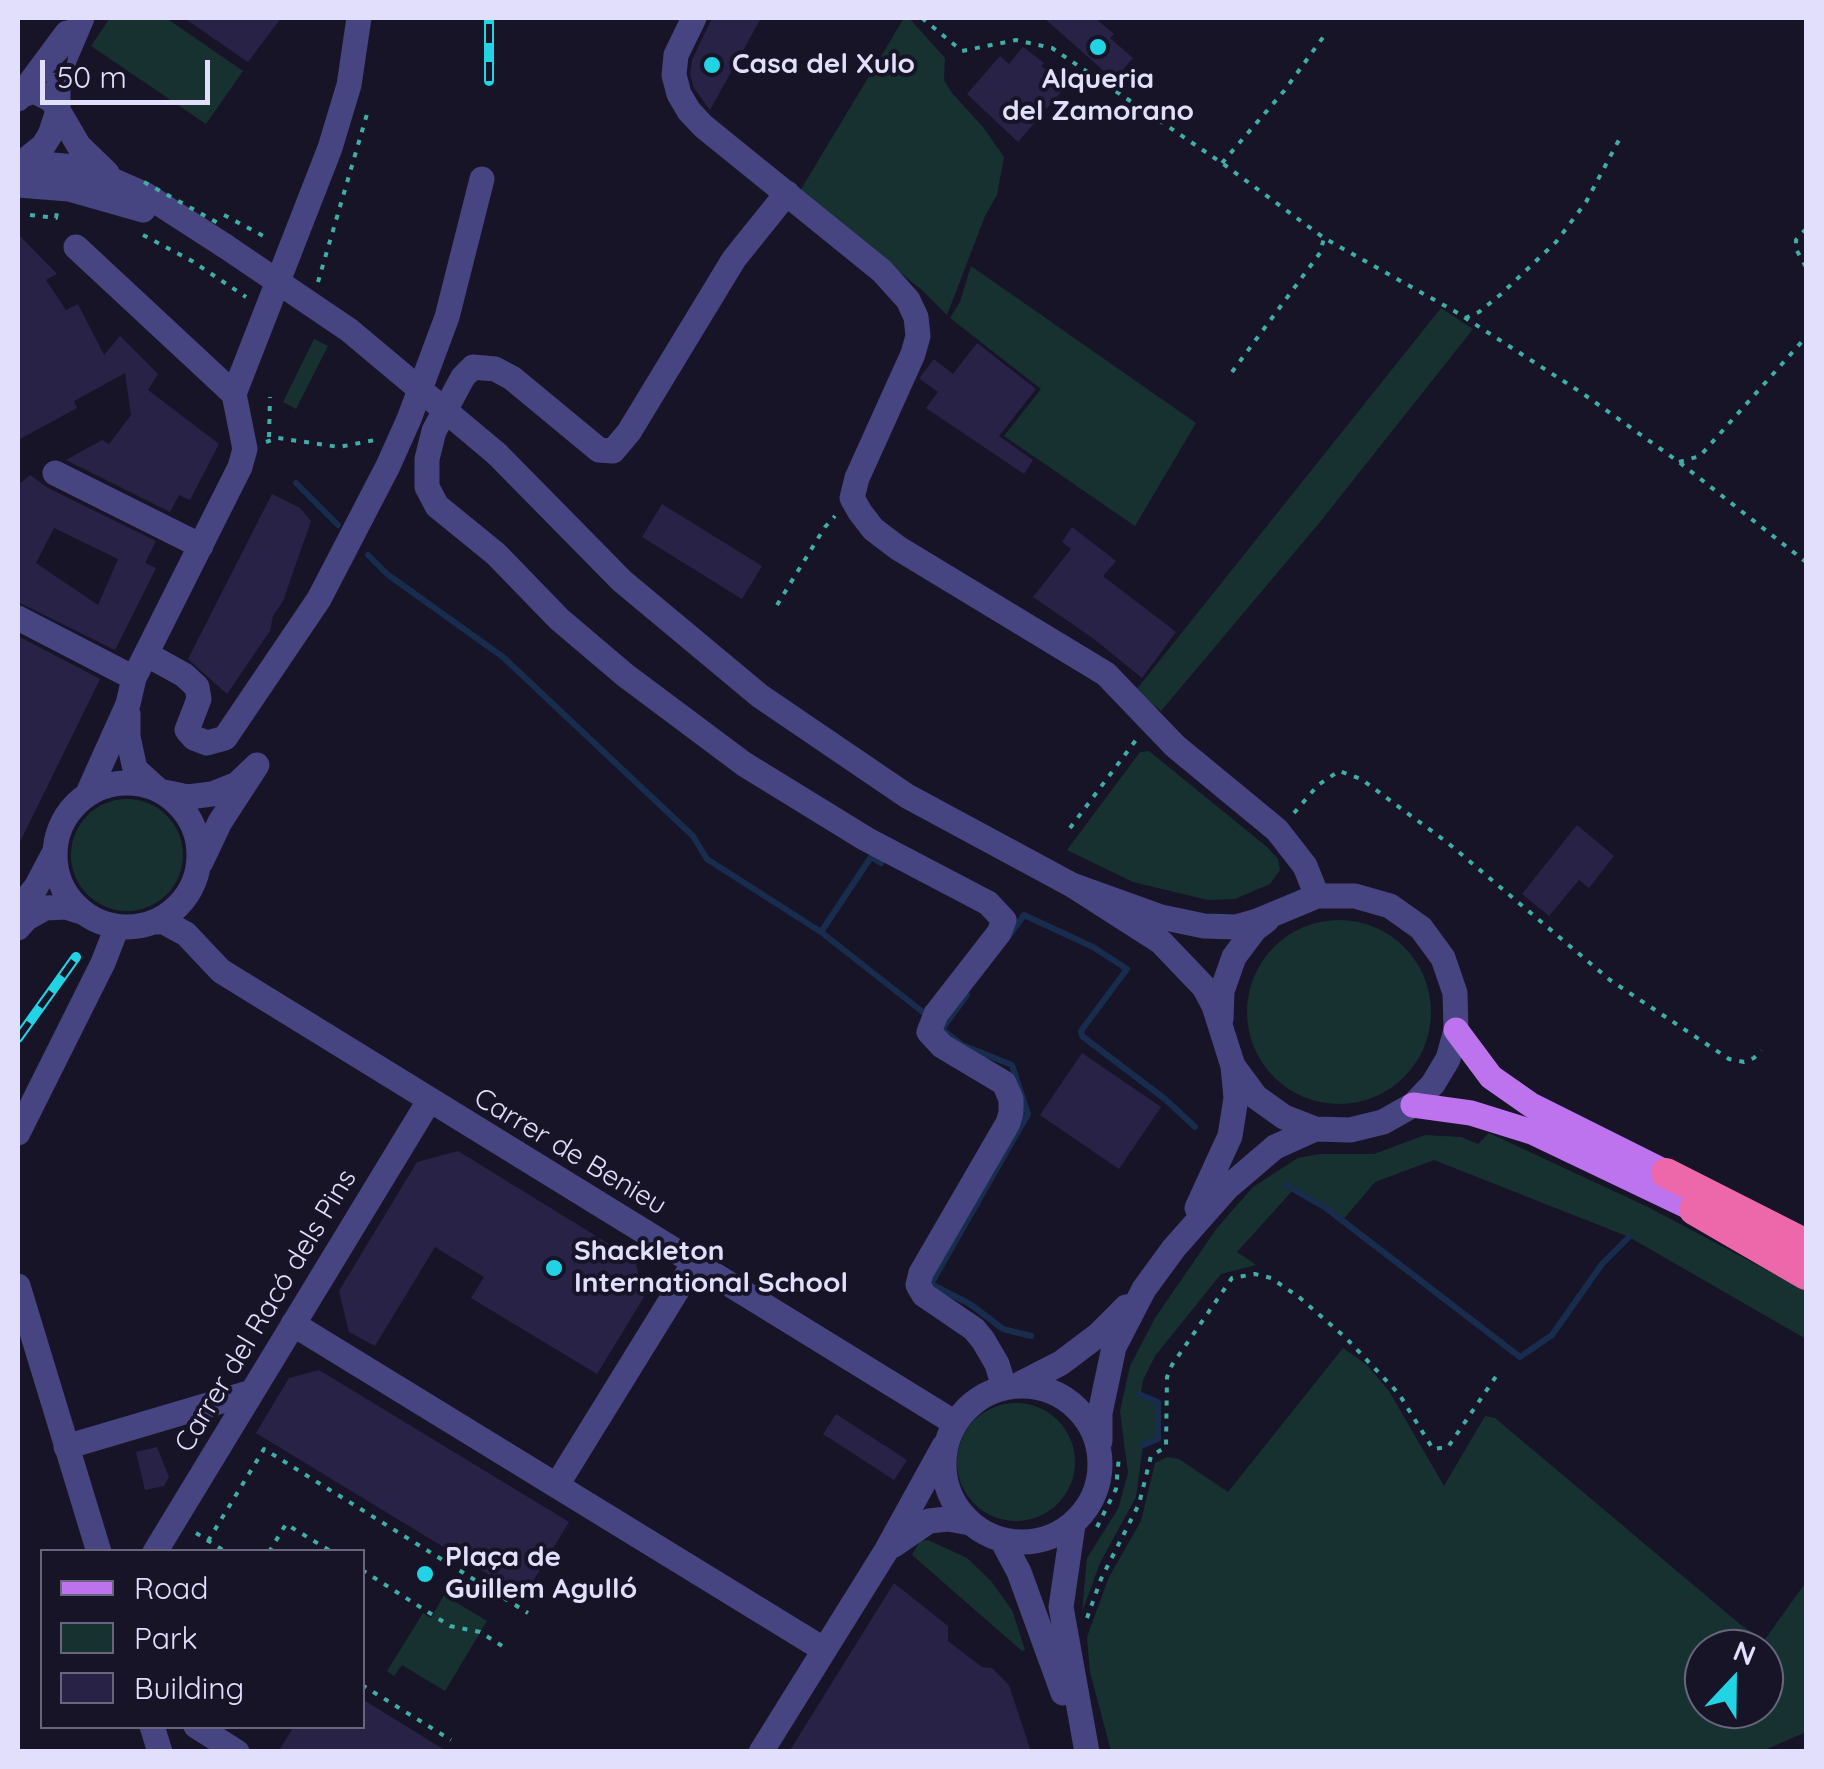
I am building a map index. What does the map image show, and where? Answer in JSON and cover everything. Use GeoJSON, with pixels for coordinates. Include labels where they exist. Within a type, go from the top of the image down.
{"type":"FeatureCollection","features":[{"type":"Feature","properties":{"kind":"highway"},"geometry":{"type":"LineString","coordinates":[[1666,1173],[1806,1244]]}},
{"type":"Feature","properties":{"kind":"highway"},"geometry":{"type":"LineString","coordinates":[[1694,1210],[1806,1274]]}},
{"type":"Feature","properties":{"kind":"main road"},"geometry":{"type":"LineString","coordinates":[[1456,1030],[1491,1077],[1531,1105],[1666,1173],[1806,1235]]}},
{"type":"Feature","properties":{"kind":"main road"},"geometry":{"type":"LineString","coordinates":[[1412,1105],[1470,1113],[1532,1132],[1806,1264]]}},
{"type":"Feature","properties":{"kind":"street"},"geometry":{"type":"LineString","coordinates":[[19,98],[81,18]]}},
{"type":"Feature","properties":{"kind":"street"},"geometry":{"type":"LineString","coordinates":[[19,167],[43,146],[58,111],[64,60],[81,18]]}},
{"type":"Feature","properties":{"kind":"street"},"geometry":{"type":"LineString","coordinates":[[236,405],[266,311],[342,112],[360,18]]}},
{"type":"Feature","properties":{"kind":"street"},"geometry":{"type":"LineString","coordinates":[[694,18],[676,55],[674,75],[679,94],[703,126],[882,271],[908,300],[916,317],[918,336],[913,354],[857,478],[852,498],[874,529],[898,548],[1106,674],[1174,746],[1276,830],[1304,866],[1317,896]]}},
{"type":"Feature","properties":{"kind":"street"},"geometry":{"type":"LineString","coordinates":[[19,98],[34,92],[52,100],[91,159],[350,330],[497,454],[622,580],[760,696],[906,796],[1072,885],[1161,942],[1186,966],[1204,987],[1221,1026],[1233,1066],[1236,1098],[1230,1136],[1200,1203],[1174,1248]]}},
{"type":"Feature","properties":{"kind":"street"},"geometry":{"type":"LineString","coordinates":[[19,167],[76,167],[146,195]]}},
{"type":"Feature","properties":{"kind":"street"},"geometry":{"type":"LineString","coordinates":[[19,167],[64,196],[121,202],[225,246]]}},
{"type":"Feature","properties":{"kind":"street"},"geometry":{"type":"LineString","coordinates":[[146,654],[198,687],[199,699],[187,730],[194,738],[208,743],[226,738],[319,599],[402,436],[447,317],[482,179]]}},
{"type":"Feature","properties":{"kind":"street"},"geometry":{"type":"LineString","coordinates":[[787,194],[734,260],[629,432],[613,450],[599,450],[512,378],[494,369],[473,368],[434,431],[426,487],[436,506],[496,554],[558,619],[625,675],[744,764],[866,839],[988,903],[1004,920],[999,934],[936,1014],[930,1032],[942,1046],[1004,1084],[1012,1099],[1011,1113],[921,1273],[918,1285],[924,1295],[974,1329],[1011,1386]]}},
{"type":"Feature","properties":{"kind":"street"},"geometry":{"type":"LineString","coordinates":[[76,248],[236,405],[257,445],[240,467],[134,678],[128,704],[88,793]]}},
{"type":"Feature","properties":{"kind":"street"},"geometry":{"type":"LineString","coordinates":[[55,472],[201,546]]}},
{"type":"Feature","properties":{"kind":"street"},"geometry":{"type":"LineString","coordinates":[[18,618],[134,678]]}},
{"type":"Feature","properties":{"kind":"street"},"geometry":{"type":"LineString","coordinates":[[128,704],[128,737],[136,769],[178,802],[196,832],[195,878]]}},
{"type":"Feature","properties":{"kind":"street"},"geometry":{"type":"LineString","coordinates":[[18,910],[54,853],[59,830],[70,809],[88,793],[110,784],[134,782],[188,797],[212,794],[237,784],[257,765],[220,822],[176,909],[156,922],[117,927],[82,912],[45,908],[18,928]]}},
{"type":"Feature","properties":{"kind":"street"},"geometry":{"type":"LineString","coordinates":[[54,853],[62,885],[82,912]]}},
{"type":"Feature","properties":{"kind":"street","name":"Carrer de Benieu"},"geometry":{"type":"LineString","coordinates":[[195,878],[190,915],[196,938],[209,958]]}},
{"type":"Feature","properties":{"kind":"street"},"geometry":{"type":"LineString","coordinates":[[1072,885],[1161,916],[1204,926],[1236,926],[1257,921],[1317,896],[1355,896],[1390,906],[1421,928],[1443,958],[1455,993],[1456,1030],[1448,1058],[1433,1084],[1412,1105],[1383,1122],[1350,1130],[1316,1128],[1284,1117],[1256,1097],[1233,1066]]}},
{"type":"Feature","properties":{"kind":"street"},"geometry":{"type":"LineString","coordinates":[[1221,1026],[1222,990],[1234,957],[1255,929],[1283,908]]}},
{"type":"Feature","properties":{"kind":"street","name":"Carrer de Benieu"},"geometry":{"type":"LineString","coordinates":[[156,922],[177,927],[221,971],[694,1263],[951,1432]]}},
{"type":"Feature","properties":{"kind":"street"},"geometry":{"type":"LineString","coordinates":[[18,1133],[117,927]]}},
{"type":"Feature","properties":{"kind":"street","name":"Carrer del Racó dels Pins"},"geometry":{"type":"LineString","coordinates":[[156,1549],[429,1101]]}},
{"type":"Feature","properties":{"kind":"street"},"geometry":{"type":"LineString","coordinates":[[1086,1752],[1061,1607],[1109,1448],[1100,1413],[1114,1347],[1144,1290],[1226,1188],[1260,1158],[1316,1128]]}},
{"type":"Feature","properties":{"kind":"street"},"geometry":{"type":"LineString","coordinates":[[557,1485],[694,1263]]}},
{"type":"Feature","properties":{"kind":"street"},"geometry":{"type":"LineString","coordinates":[[18,1286],[97,1549]]}},
{"type":"Feature","properties":{"kind":"street"},"geometry":{"type":"LineString","coordinates":[[761,1752],[886,1551],[968,1407],[984,1395],[1061,1363],[1098,1335],[1144,1290]]}},
{"type":"Feature","properties":{"kind":"street"},"geometry":{"type":"LineString","coordinates":[[294,1324],[823,1649]]}},
{"type":"Feature","properties":{"kind":"street"},"geometry":{"type":"LineString","coordinates":[[1011,1386],[1040,1388],[1071,1403],[1109,1448]]}},
{"type":"Feature","properties":{"kind":"street"},"geometry":{"type":"LineString","coordinates":[[66,1447],[252,1392]]}},
{"type":"Feature","properties":{"kind":"street"},"geometry":{"type":"LineString","coordinates":[[951,1432],[944,1462],[946,1484],[955,1506],[970,1523]]}},
{"type":"Feature","properties":{"kind":"street"},"geometry":{"type":"LineString","coordinates":[[886,1551],[929,1521],[970,1523],[1002,1540],[1039,1540],[1083,1529]]}},
{"type":"Feature","properties":{"kind":"street"},"geometry":{"type":"LineString","coordinates":[[1002,1540],[1018,1572],[1086,1752]]}},
{"type":"Feature","properties":{"kind":"street"},"geometry":{"type":"LineString","coordinates":[[201,1729],[237,1752]]}},
{"type":"Feature","properties":{"kind":"path"},"geometry":{"type":"LineString","coordinates":[[922,18],[962,52],[1016,40],[1052,48],[1222,163],[1324,238],[1465,318],[1582,393],[1679,462],[1806,562]]}},
{"type":"Feature","properties":{"kind":"path"},"geometry":{"type":"LineString","coordinates":[[1222,163],[1324,36]]}},
{"type":"Feature","properties":{"kind":"path"},"geometry":{"type":"LineString","coordinates":[[318,282],[368,108]]}},
{"type":"Feature","properties":{"kind":"path"},"geometry":{"type":"LineString","coordinates":[[1465,318],[1500,295],[1556,242],[1586,202],[1620,138]]}},
{"type":"Feature","properties":{"kind":"path"},"geometry":{"type":"LineString","coordinates":[[30,214],[56,218],[64,196]]}},
{"type":"Feature","properties":{"kind":"path"},"geometry":{"type":"LineString","coordinates":[[218,212],[290,252]]}},
{"type":"Feature","properties":{"kind":"path"},"geometry":{"type":"LineString","coordinates":[[1806,229],[1796,240],[1796,250],[1806,267]]}},
{"type":"Feature","properties":{"kind":"path"},"geometry":{"type":"LineString","coordinates":[[136,232],[192,261],[266,311]]}},
{"type":"Feature","properties":{"kind":"path"},"geometry":{"type":"LineString","coordinates":[[1232,372],[1320,253],[1324,238]]}},
{"type":"Feature","properties":{"kind":"path"},"geometry":{"type":"LineString","coordinates":[[1679,462],[1700,456],[1806,337]]}},
{"type":"Feature","properties":{"kind":"path"},"geometry":{"type":"LineString","coordinates":[[257,445],[270,397]]}},
{"type":"Feature","properties":{"kind":"path"},"geometry":{"type":"LineString","coordinates":[[257,445],[278,438],[339,446],[402,436]]}},
{"type":"Feature","properties":{"kind":"path"},"geometry":{"type":"LineString","coordinates":[[777,605],[825,527],[852,498]]}},
{"type":"Feature","properties":{"kind":"path"},"geometry":{"type":"LineString","coordinates":[[1070,828],[1150,720]]}},
{"type":"Feature","properties":{"kind":"path"},"geometry":{"type":"LineString","coordinates":[[1276,830],[1318,786],[1339,771],[1361,779],[1448,843],[1610,980],[1729,1059],[1744,1062],[1760,1050]]}},
{"type":"Feature","properties":{"kind":"path"},"geometry":{"type":"LineString","coordinates":[[1086,1620],[1101,1579],[1139,1504],[1152,1456],[1166,1446],[1167,1377],[1172,1365],[1232,1278],[1255,1274],[1270,1278],[1298,1297],[1346,1338],[1399,1394],[1433,1449],[1448,1447],[1499,1372]]}},
{"type":"Feature","properties":{"kind":"path"},"geometry":{"type":"LineString","coordinates":[[1083,1529],[1106,1515],[1116,1489],[1120,1472],[1109,1448]]}},
{"type":"Feature","properties":{"kind":"path"},"geometry":{"type":"LineString","coordinates":[[208,1540],[264,1449],[528,1613]]}},
{"type":"Feature","properties":{"kind":"path"},"geometry":{"type":"LineString","coordinates":[[271,1549],[286,1524],[327,1549]]}},
{"type":"Feature","properties":{"kind":"path"},"geometry":{"type":"LineString","coordinates":[[195,1532],[222,1549]]}},
{"type":"Feature","properties":{"kind":"path"},"geometry":{"type":"LineString","coordinates":[[365,1572],[450,1626],[480,1632],[507,1648]]}},
{"type":"Feature","properties":{"kind":"path"},"geometry":{"type":"LineString","coordinates":[[365,1688],[451,1740]]}},
{"type":"Feature","properties":{"kind":"green space"},"geometry":{"type":"Polygon","coordinates":[[[110,18],[166,18],[243,71],[206,124],[91,46],[110,18]]]}},
{"type":"Feature","properties":{"kind":"green space"},"geometry":{"type":"Polygon","coordinates":[[[904,18],[909,18],[945,58],[944,80],[1004,157],[997,195],[947,315],[800,191],[904,18]]]}},
{"type":"Feature","properties":{"kind":"green space"},"geometry":{"type":"Polygon","coordinates":[[[971,266],[1196,423],[1135,526],[1004,436],[1041,389],[950,318],[960,302],[971,266]]]}},
{"type":"Feature","properties":{"kind":"green space"},"geometry":{"type":"Polygon","coordinates":[[[1441,308],[1473,329],[1320,522],[1161,711],[1136,690],[1441,308]]]}},
{"type":"Feature","properties":{"kind":"green space"},"geometry":{"type":"Polygon","coordinates":[[[314,339],[328,346],[296,409],[283,402],[314,339]]]}},
{"type":"Feature","properties":{"kind":"green space"},"geometry":{"type":"Polygon","coordinates":[[[1149,751],[1278,859],[1280,870],[1270,884],[1235,899],[1208,900],[1133,882],[1067,850],[1140,752],[1149,751]]]}},
{"type":"Feature","properties":{"kind":"green space"},"geometry":{"type":"Polygon","coordinates":[[[127,799],[148,803],[167,815],[179,834],[183,855],[179,876],[167,895],[148,907],[127,911],[106,907],[87,895],[75,876],[71,855],[75,834],[87,815],[106,803],[127,799]]]}},
{"type":"Feature","properties":{"kind":"green space"},"geometry":{"type":"Polygon","coordinates":[[[1339,920],[1374,927],[1404,947],[1424,977],[1431,1012],[1424,1047],[1404,1077],[1374,1097],[1339,1104],[1304,1097],[1274,1077],[1254,1047],[1247,1012],[1254,977],[1274,947],[1304,927],[1339,920]]]}},
{"type":"Feature","properties":{"kind":"green space"},"geometry":{"type":"Polygon","coordinates":[[[1489,1133],[1650,1208],[1806,1291],[1806,1339],[1629,1237],[1434,1160],[1375,1182],[1342,1221],[1293,1190],[1237,1252],[1256,1265],[1221,1274],[1155,1356],[1143,1380],[1141,1392],[1158,1402],[1158,1439],[1143,1445],[1136,1497],[1100,1563],[1082,1612],[1087,1558],[1118,1509],[1128,1473],[1120,1411],[1130,1366],[1155,1318],[1217,1228],[1253,1187],[1298,1158],[1374,1154],[1425,1135],[1461,1137],[1478,1144],[1489,1133]]]}},
{"type":"Feature","properties":{"kind":"green space"},"geometry":{"type":"Polygon","coordinates":[[[1343,1348],[1367,1365],[1389,1391],[1444,1486],[1485,1416],[1495,1418],[1747,1629],[1684,1629],[1684,1729],[1784,1729],[1784,1629],[1772,1629],[1806,1582],[1806,1732],[1760,1752],[1111,1751],[1090,1672],[1087,1637],[1109,1577],[1141,1521],[1155,1463],[1167,1457],[1179,1459],[1228,1492],[1343,1348]]]}},
{"type":"Feature","properties":{"kind":"green space"},"geometry":{"type":"Polygon","coordinates":[[[1016,1403],[1039,1407],[1058,1420],[1071,1439],[1075,1462],[1071,1485],[1058,1504],[1039,1517],[1016,1521],[993,1517],[974,1504],[961,1485],[957,1462],[961,1439],[974,1420],[993,1407],[1016,1403]]]}},
{"type":"Feature","properties":{"kind":"green space"},"geometry":{"type":"Polygon","coordinates":[[[928,1540],[967,1558],[991,1581],[1012,1610],[1025,1650],[912,1555],[920,1541],[928,1540]]]}},
{"type":"Feature","properties":{"kind":"green space"},"geometry":{"type":"Polygon","coordinates":[[[444,1595],[487,1621],[445,1691],[402,1665],[394,1676],[387,1671],[423,1613],[431,1618],[444,1595]]]}},
{"type":"Feature","properties":{"kind":"building"},"geometry":{"type":"Polygon","coordinates":[[[184,18],[281,18],[248,62],[184,18]]]}},
{"type":"Feature","properties":{"kind":"building","name":"Casa del Xulo"},"geometry":{"type":"Polygon","coordinates":[[[712,18],[761,18],[710,110],[694,88],[690,74],[692,60],[712,18]]]}},
{"type":"Feature","properties":{"kind":"building","name":"Alqueria del Zamorano"},"geometry":{"type":"Polygon","coordinates":[[[1044,18],[1095,18],[1133,58],[1114,80],[1044,18]]]}},
{"type":"Feature","properties":{"kind":"building"},"geometry":{"type":"Polygon","coordinates":[[[1023,47],[1066,86],[1018,142],[967,94],[1000,56],[1009,64],[1023,47]]]}},
{"type":"Feature","properties":{"kind":"building"},"geometry":{"type":"Polygon","coordinates":[[[18,234],[57,274],[46,280],[66,310],[78,304],[104,355],[120,336],[158,374],[148,390],[219,444],[190,500],[179,495],[170,512],[66,460],[102,440],[109,444],[131,415],[125,373],[74,401],[77,408],[18,440],[18,234]]]}},
{"type":"Feature","properties":{"kind":"building"},"geometry":{"type":"Polygon","coordinates":[[[977,343],[1036,389],[999,436],[1033,460],[1024,474],[926,408],[938,392],[920,379],[934,359],[953,374],[977,343]]]}},
{"type":"Feature","properties":{"kind":"building"},"geometry":{"type":"Polygon","coordinates":[[[30,475],[48,488],[156,541],[145,563],[156,568],[115,650],[18,602],[18,485],[30,475]],[[54,528],[36,563],[98,605],[118,559],[54,528]]]}},
{"type":"Feature","properties":{"kind":"building"},"geometry":{"type":"Polygon","coordinates":[[[272,494],[300,508],[311,521],[270,631],[227,694],[188,659],[272,494]]]}},
{"type":"Feature","properties":{"kind":"building"},"geometry":{"type":"Polygon","coordinates":[[[662,504],[762,566],[742,599],[642,537],[662,504]]]}},
{"type":"Feature","properties":{"kind":"building"},"geometry":{"type":"Polygon","coordinates":[[[1072,527],[1116,561],[1103,576],[1176,632],[1142,678],[1033,597],[1071,549],[1062,542],[1072,527]]]}},
{"type":"Feature","properties":{"kind":"building"},"geometry":{"type":"Polygon","coordinates":[[[18,636],[100,679],[18,846],[18,636]]]}},
{"type":"Feature","properties":{"kind":"building"},"geometry":{"type":"Polygon","coordinates":[[[1577,825],[1614,856],[1589,888],[1579,880],[1549,916],[1522,894],[1577,825]]]}},
{"type":"Feature","properties":{"kind":"building"},"geometry":{"type":"Polygon","coordinates":[[[1082,1053],[1161,1107],[1119,1169],[1040,1115],[1082,1053]]]}},
{"type":"Feature","properties":{"kind":"building","name":"Shackleton International School"},"geometry":{"type":"Polygon","coordinates":[[[458,1151],[635,1260],[644,1297],[597,1374],[471,1298],[484,1277],[435,1247],[375,1346],[349,1332],[339,1291],[417,1162],[458,1151]]]}},
{"type":"Feature","properties":{"kind":"building"},"geometry":{"type":"Polygon","coordinates":[[[319,1370],[569,1522],[524,1596],[256,1433],[289,1378],[319,1370]]]}},
{"type":"Feature","properties":{"kind":"building"},"geometry":{"type":"Polygon","coordinates":[[[836,1414],[907,1460],[894,1480],[823,1434],[836,1414]]]}},
{"type":"Feature","properties":{"kind":"building"},"geometry":{"type":"Polygon","coordinates":[[[157,1447],[169,1477],[164,1486],[145,1490],[136,1452],[157,1447]]]}},
{"type":"Feature","properties":{"kind":"building"},"geometry":{"type":"Polygon","coordinates":[[[894,1583],[948,1626],[948,1641],[982,1667],[992,1668],[1009,1685],[1031,1752],[789,1752],[894,1583]]]}},
{"type":"Feature","properties":{"kind":"building"},"geometry":{"type":"Polygon","coordinates":[[[365,1701],[448,1752],[278,1752],[292,1729],[365,1729],[365,1701]]]}},
{"type":"Feature","properties":{"kind":"waterway"},"geometry":{"type":"LineString","coordinates":[[296,483],[338,525]]}},
{"type":"Feature","properties":{"kind":"waterway"},"geometry":{"type":"LineString","coordinates":[[368,555],[387,574],[503,657],[693,836],[707,859],[821,932],[924,1013],[927,1009]]}},
{"type":"Feature","properties":{"kind":"waterway"},"geometry":{"type":"LineString","coordinates":[[821,932],[871,857],[881,863]]}},
{"type":"Feature","properties":{"kind":"waterway"},"geometry":{"type":"LineString","coordinates":[[1009,936],[1024,915],[1093,947],[1127,969],[1081,1031],[1082,1036],[1195,1127]]}},
{"type":"Feature","properties":{"kind":"waterway"},"geometry":{"type":"LineString","coordinates":[[967,995],[942,1029],[962,1045],[1012,1065],[1028,1114],[931,1284],[970,1304],[1003,1329],[1031,1336]]}},
{"type":"Feature","properties":{"kind":"waterway"},"geometry":{"type":"LineString","coordinates":[[1286,1185],[1326,1208],[1520,1357],[1552,1335],[1602,1264],[1629,1237]]}},
{"type":"Feature","properties":{"kind":"waterway"},"geometry":{"type":"LineString","coordinates":[[1138,1394],[1158,1402],[1158,1439],[1143,1445]]}},
{"type":"Feature","properties":{"kind":"railway"},"geometry":{"type":"LineString","coordinates":[[489,18],[489,81]]}},
{"type":"Feature","properties":{"kind":"railway"},"geometry":{"type":"LineString","coordinates":[[18,1038],[76,957]]}},
{"type":"Feature","properties":{"kind":"place","name":"Alqueria del Zamorano"},"geometry":{"type":"Point","coordinates":[1098,47]}},
{"type":"Feature","properties":{"kind":"place","name":"Casa del Xulo"},"geometry":{"type":"Point","coordinates":[712,65]}},
{"type":"Feature","properties":{"kind":"place","name":"Shackleton International School"},"geometry":{"type":"Point","coordinates":[554,1268]}},
{"type":"Feature","properties":{"kind":"place","name":"Plaça de Guillem Agulló"},"geometry":{"type":"Point","coordinates":[425,1574]}}]}
